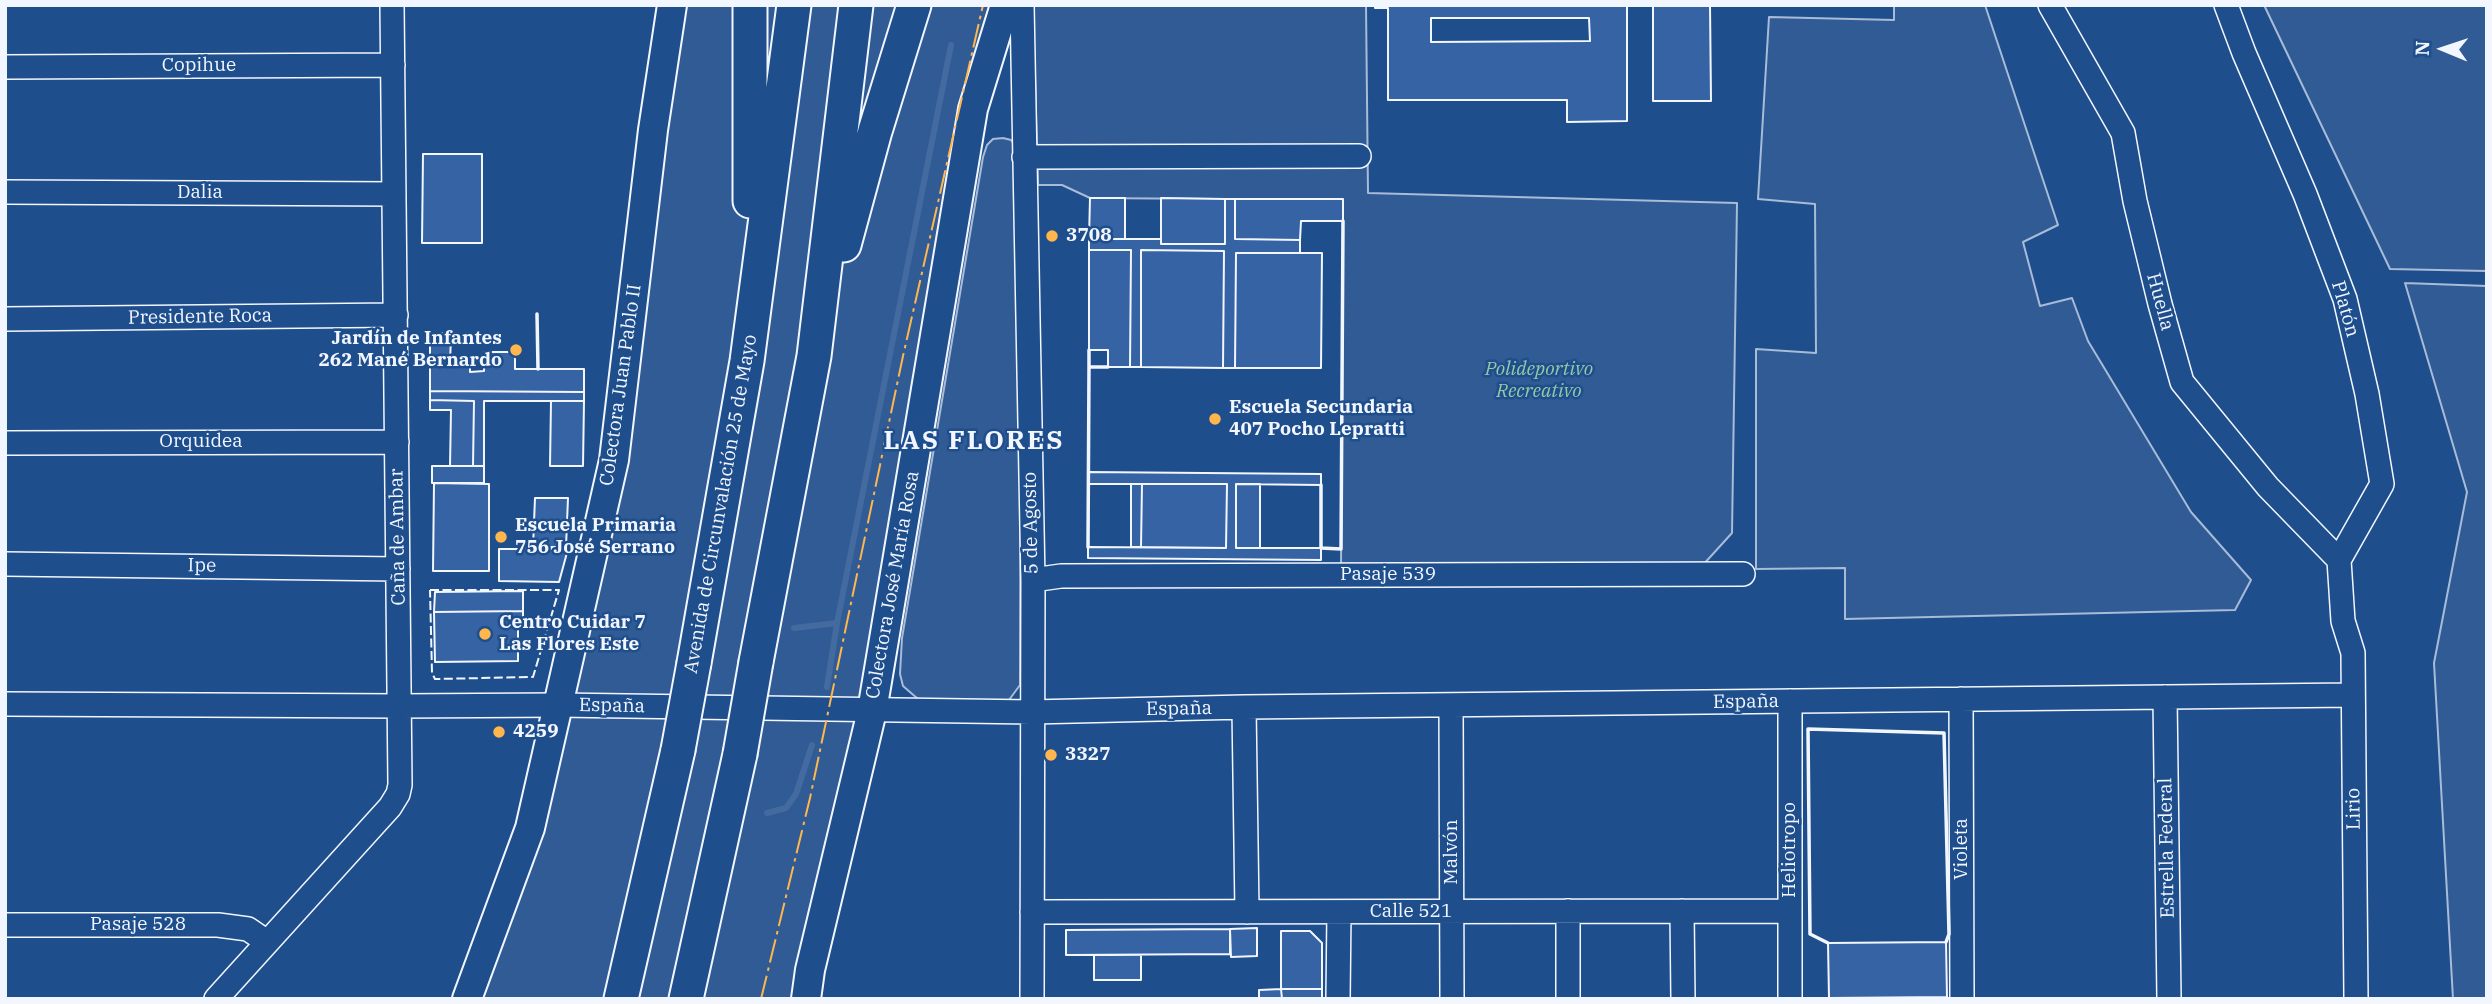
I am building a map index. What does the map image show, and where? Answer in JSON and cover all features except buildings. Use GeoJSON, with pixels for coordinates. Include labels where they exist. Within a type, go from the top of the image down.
{"type":"FeatureCollection","features":[{"type":"Feature","properties":{"kind":"highway"},"geometry":{"type":"LineString","coordinates":[[747,361],[751,173],[750,5]]}},
{"type":"Feature","properties":{"kind":"highway","name":"Avenida de Circunvalación 25 de Mayo"},"geometry":{"type":"LineString","coordinates":[[621,999],[678,750],[747,361],[794,5]]}},
{"type":"Feature","properties":{"kind":"highway"},"geometry":{"type":"LineString","coordinates":[[686,999],[740,754],[814,356],[856,5]]}},
{"type":"Feature","properties":{"kind":"highway"},"geometry":{"type":"LineString","coordinates":[[814,356],[875,131],[914,5]]}},
{"type":"Feature","properties":{"kind":"main road","name":"Colectora Juan Pablo II"},"geometry":{"type":"LineString","coordinates":[[467,999],[530,828],[614,460],[653,130],[672,5]]}},
{"type":"Feature","properties":{"kind":"main road","name":"Colectora José María Rosa"},"geometry":{"type":"LineString","coordinates":[[806,999],[810,970],[872,711],[973,108],[1005,5]]}},
{"type":"Feature","properties":{"kind":"street","name":"Caña de Ambar"},"geometry":{"type":"LineString","coordinates":[[216,999],[390,807],[400,785],[392,5]]}},
{"type":"Feature","properties":{"kind":"street","name":"5 de Agosto"},"geometry":{"type":"LineString","coordinates":[[1022,5],[1032,580],[1032,999]]}},
{"type":"Feature","properties":{"kind":"street","name":"Huella"},"geometry":{"type":"LineString","coordinates":[[2050,5],[2123,133],[2135,201],[2182,382],[2268,486],[2339,560]]}},
{"type":"Feature","properties":{"kind":"street","name":"Platón"},"geometry":{"type":"LineString","coordinates":[[2226,5],[2244,54],[2305,194],[2345,299],[2367,394],[2382,484],[2339,560]]}},
{"type":"Feature","properties":{"kind":"street","name":"Copihue"},"geometry":{"type":"LineString","coordinates":[[5,67],[393,65]]}},
{"type":"Feature","properties":{"kind":"street"},"geometry":{"type":"LineString","coordinates":[[1024,157],[1359,156]]}},
{"type":"Feature","properties":{"kind":"street","name":"Dalia"},"geometry":{"type":"LineString","coordinates":[[5,192],[394,194]]}},
{"type":"Feature","properties":{"kind":"street","name":"Presidente Roca"},"geometry":{"type":"LineString","coordinates":[[5,319],[396,315]]}},
{"type":"Feature","properties":{"kind":"street","name":"Orquidea"},"geometry":{"type":"LineString","coordinates":[[5,443],[397,442]]}},
{"type":"Feature","properties":{"kind":"street","name":"Lirio"},"geometry":{"type":"LineString","coordinates":[[2339,560],[2343,621],[2353,653],[2356,999]]}},
{"type":"Feature","properties":{"kind":"street","name":"Ipe"},"geometry":{"type":"LineString","coordinates":[[5,564],[398,569]]}},
{"type":"Feature","properties":{"kind":"street","name":"Pasaje 539"},"geometry":{"type":"LineString","coordinates":[[1032,580],[1062,576],[1743,574]]}},
{"type":"Feature","properties":{"kind":"street","name":"España"},"geometry":{"type":"LineString","coordinates":[[5,704],[559,705],[1032,712],[1244,707],[2353,695]]}},
{"type":"Feature","properties":{"kind":"street","name":"Estrella Federal"},"geometry":{"type":"LineString","coordinates":[[2165,697],[2169,999]]}},
{"type":"Feature","properties":{"kind":"street","name":"Violeta"},"geometry":{"type":"LineString","coordinates":[[1961,699],[1962,999]]}},
{"type":"Feature","properties":{"kind":"street","name":"Heliotropo"},"geometry":{"type":"LineString","coordinates":[[1790,701],[1790,999]]}},
{"type":"Feature","properties":{"kind":"street","name":"Malvón"},"geometry":{"type":"LineString","coordinates":[[1451,705],[1452,999]]}},
{"type":"Feature","properties":{"kind":"street"},"geometry":{"type":"LineString","coordinates":[[1244,707],[1247,912]]}},
{"type":"Feature","properties":{"kind":"street"},"geometry":{"type":"LineString","coordinates":[[1568,911],[1568,999]]}},
{"type":"Feature","properties":{"kind":"street"},"geometry":{"type":"LineString","coordinates":[[1682,911],[1682,999]]}},
{"type":"Feature","properties":{"kind":"street","name":"Calle 521"},"geometry":{"type":"LineString","coordinates":[[1032,912],[1790,911]]}},
{"type":"Feature","properties":{"kind":"street"},"geometry":{"type":"LineString","coordinates":[[1338,999],[1339,912]]}},
{"type":"Feature","properties":{"kind":"street","name":"Pasaje 528"},"geometry":{"type":"LineString","coordinates":[[5,925],[218,925],[248,929],[267,943]]}},
{"type":"Feature","properties":{"kind":"shaded area"},"geometry":{"type":"Polygon","coordinates":[[[672,5],[1005,5],[806,999],[467,999],[567,669],[672,5]]]}},
{"type":"Feature","properties":{"kind":"shaded area","name":"Polideportivo Recreativo"},"geometry":{"type":"Polygon","coordinates":[[[1033,5],[1366,5],[1368,193],[1737,203],[1732,533],[1702,566],[1341,569],[1343,200],[1090,198],[1062,185],[1038,185],[1033,5]]]}},
{"type":"Feature","properties":{"kind":"shaded area"},"geometry":{"type":"Polygon","coordinates":[[[1894,5],[1985,5],[2058,225],[2023,242],[2040,306],[2072,298],[2088,341],[2191,512],[2251,580],[2235,610],[1845,619],[1845,568],[1756,569],[1756,349],[1816,353],[1815,204],[1758,199],[1769,17],[1894,20],[1894,5]]]}},
{"type":"Feature","properties":{"kind":"shaded area"},"geometry":{"type":"Polygon","coordinates":[[[2264,5],[2487,5],[2487,271],[2390,269],[2264,5]]]}},
{"type":"Feature","properties":{"kind":"shaded area"},"geometry":{"type":"Polygon","coordinates":[[[993,139],[1011,140],[1017,147],[1021,227],[1020,685],[1009,700],[918,699],[903,686],[900,674],[902,638],[983,157],[987,145],[993,139]]]}},
{"type":"Feature","properties":{"kind":"shaded area"},"geometry":{"type":"Polygon","coordinates":[[[2405,283],[2487,286],[2487,999],[2453,999],[2434,663],[2467,492],[2405,283]]]}},
{"type":"Feature","properties":{"kind":"waterway"},"geometry":{"type":"LineString","coordinates":[[827,687],[837,623],[951,45]]}},
{"type":"Feature","properties":{"kind":"waterway"},"geometry":{"type":"LineString","coordinates":[[794,628],[837,623]]}},
{"type":"Feature","properties":{"kind":"waterway"},"geometry":{"type":"LineString","coordinates":[[767,813],[786,808],[796,794],[812,745]]}},
{"type":"Feature","properties":{"kind":"fence"},"geometry":{"type":"LineString","coordinates":[[430,590],[559,590],[533,677],[435,679],[432,673],[430,590]]}},
{"type":"Feature","properties":{"kind":"wall"},"geometry":{"type":"LineString","coordinates":[[1321,485],[1321,548],[1341,549],[1343,221]]}},
{"type":"Feature","properties":{"kind":"wall"},"geometry":{"type":"LineString","coordinates":[[537,314],[538,369]]}},
{"type":"Feature","properties":{"kind":"wall"},"geometry":{"type":"LineString","coordinates":[[1089,350],[1089,367],[1108,367]]}},
{"type":"Feature","properties":{"kind":"wall"},"geometry":{"type":"LineString","coordinates":[[1088,547],[1089,367]]}},
{"type":"Feature","properties":{"kind":"wall"},"geometry":{"type":"LineString","coordinates":[[1828,943],[1810,934],[1808,729],[1944,733],[1949,934],[1946,942]]}},
{"type":"Feature","properties":{"kind":"power"},"geometry":{"type":"LineString","coordinates":[[761,999],[810,798],[903,356],[983,5]]}},
{"type":"Feature","properties":{"kind":"place","name":"3708"},"geometry":{"type":"Point","coordinates":[1052,236]}},
{"type":"Feature","properties":{"kind":"place","name":"Jardín de Infantes 262 Mané Bernardo"},"geometry":{"type":"Point","coordinates":[516,350]}},
{"type":"Feature","properties":{"kind":"place","name":"Escuela Secundaria 407 Pocho Lepratti"},"geometry":{"type":"Point","coordinates":[1215,419]}},
{"type":"Feature","properties":{"kind":"place","name":"Escuela Primaria 756 José Serrano"},"geometry":{"type":"Point","coordinates":[501,537]}},
{"type":"Feature","properties":{"kind":"place","name":"Centro Cuidar 7 Las Flores Este"},"geometry":{"type":"Point","coordinates":[485,634]}},
{"type":"Feature","properties":{"kind":"place","name":"4259"},"geometry":{"type":"Point","coordinates":[499,732]}},
{"type":"Feature","properties":{"kind":"place","name":"3327"},"geometry":{"type":"Point","coordinates":[1051,755]}},
{"type":"Feature","properties":{"kind":"district","name":"LAS FLORES"},"geometry":{"type":"Point","coordinates":[974,441]}}]}
